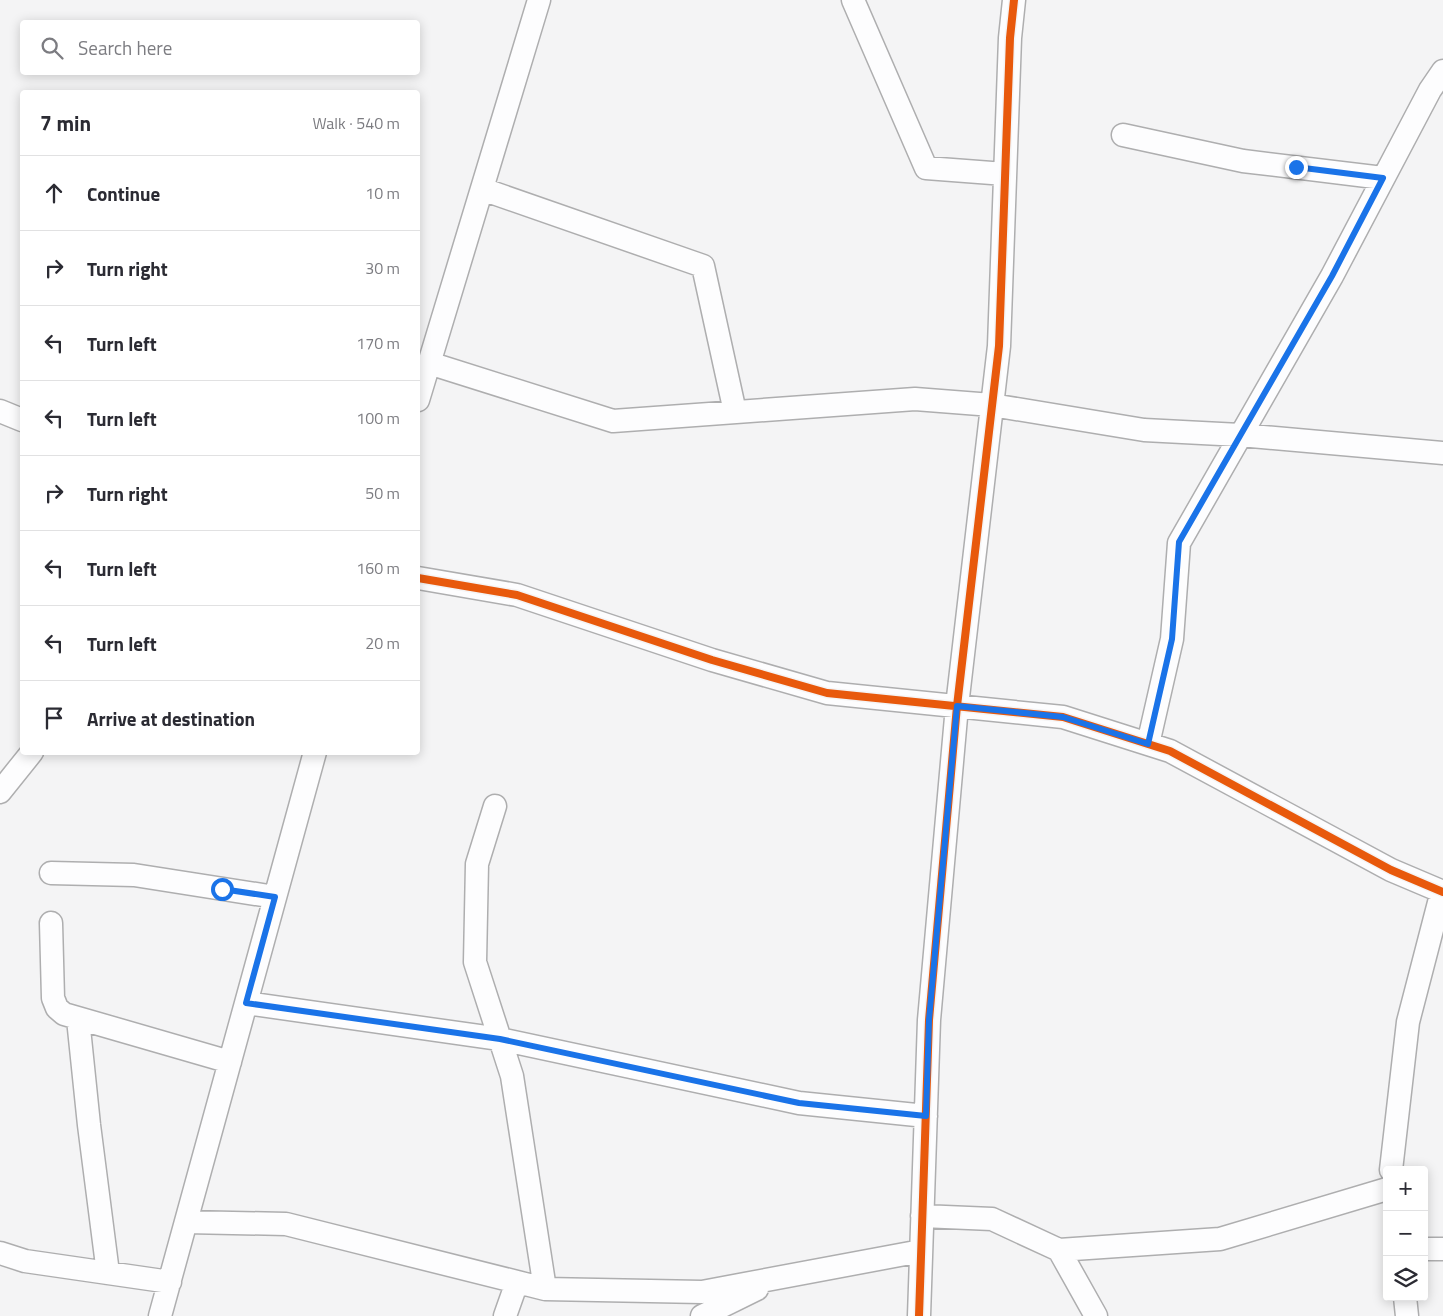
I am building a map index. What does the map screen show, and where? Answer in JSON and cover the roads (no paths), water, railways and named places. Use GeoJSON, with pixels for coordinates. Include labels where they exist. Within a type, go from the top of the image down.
{"type":"FeatureCollection","features":[{"type":"Feature","properties":{"kind":"street"},"geometry":{"type":"LineString","coordinates":[[420,393],[539,0]]}},
{"type":"Feature","properties":{"kind":"street"},"geometry":{"type":"LineString","coordinates":[[853,0],[926,168],[1005,174]]}},
{"type":"Feature","properties":{"kind":"street"},"geometry":{"type":"LineString","coordinates":[[919,1316],[929,1020],[957,706],[999,346],[1010,38],[1014,0]]}},
{"type":"Feature","properties":{"kind":"street"},"geometry":{"type":"LineString","coordinates":[[1148,744],[1172,639],[1179,542],[1332,276],[1430,90],[1443,71]]}},
{"type":"Feature","properties":{"kind":"street"},"geometry":{"type":"LineString","coordinates":[[1123,135],[1243,161],[1383,178]]}},
{"type":"Feature","properties":{"kind":"street"},"geometry":{"type":"LineString","coordinates":[[482,189],[703,266],[735,412]]}},
{"type":"Feature","properties":{"kind":"street"},"geometry":{"type":"LineString","coordinates":[[429,363],[613,421],[916,399],[992,405],[1144,430],[1240,435],[1443,453]]}},
{"type":"Feature","properties":{"kind":"street"},"geometry":{"type":"LineString","coordinates":[[0,411],[20,419]]}},
{"type":"Feature","properties":{"kind":"street"},"geometry":{"type":"LineString","coordinates":[[420,578],[517,596],[712,660],[827,694],[1063,717],[1170,751],[1391,870],[1442,891],[1408,1022],[1391,1166]]}},
{"type":"Feature","properties":{"kind":"street"},"geometry":{"type":"LineString","coordinates":[[0,792],[30,755]]}},
{"type":"Feature","properties":{"kind":"street"},"geometry":{"type":"LineString","coordinates":[[165,1313],[170,1282],[186,1222],[314,755]]}},
{"type":"Feature","properties":{"kind":"street"},"geometry":{"type":"LineString","coordinates":[[495,806],[477,864],[475,962],[512,1076],[546,1289]]}},
{"type":"Feature","properties":{"kind":"street"},"geometry":{"type":"LineString","coordinates":[[51,873],[134,875],[275,897]]}},
{"type":"Feature","properties":{"kind":"street"},"geometry":{"type":"LineString","coordinates":[[51,924],[53,998],[57,1008],[64,1014],[230,1062]]}},
{"type":"Feature","properties":{"kind":"street"},"geometry":{"type":"LineString","coordinates":[[246,1003],[500,1039],[799,1103],[926,1116]]}},
{"type":"Feature","properties":{"kind":"street"},"geometry":{"type":"LineString","coordinates":[[78,1019],[89,1125],[108,1273]]}},
{"type":"Feature","properties":{"kind":"street"},"geometry":{"type":"LineString","coordinates":[[922,1216],[992,1219],[1059,1250],[1220,1239],[1383,1191]]}},
{"type":"Feature","properties":{"kind":"street"},"geometry":{"type":"LineString","coordinates":[[186,1222],[286,1224],[546,1289],[702,1292],[921,1251]]}},
{"type":"Feature","properties":{"kind":"street"},"geometry":{"type":"LineString","coordinates":[[1428,1249],[1443,1249]]}},
{"type":"Feature","properties":{"kind":"street"},"geometry":{"type":"LineString","coordinates":[[1059,1250],[1096,1316]]}},
{"type":"Feature","properties":{"kind":"street"},"geometry":{"type":"LineString","coordinates":[[0,1253],[25,1261],[170,1282]]}},
{"type":"Feature","properties":{"kind":"street"},"geometry":{"type":"LineString","coordinates":[[702,1316],[782,1276]]}},
{"type":"Feature","properties":{"kind":"street"},"geometry":{"type":"LineString","coordinates":[[505,1316],[517,1282]]}},
{"type":"Feature","properties":{"kind":"street"},"geometry":{"type":"LineString","coordinates":[[1405,1301],[1407,1316]]}}]}
